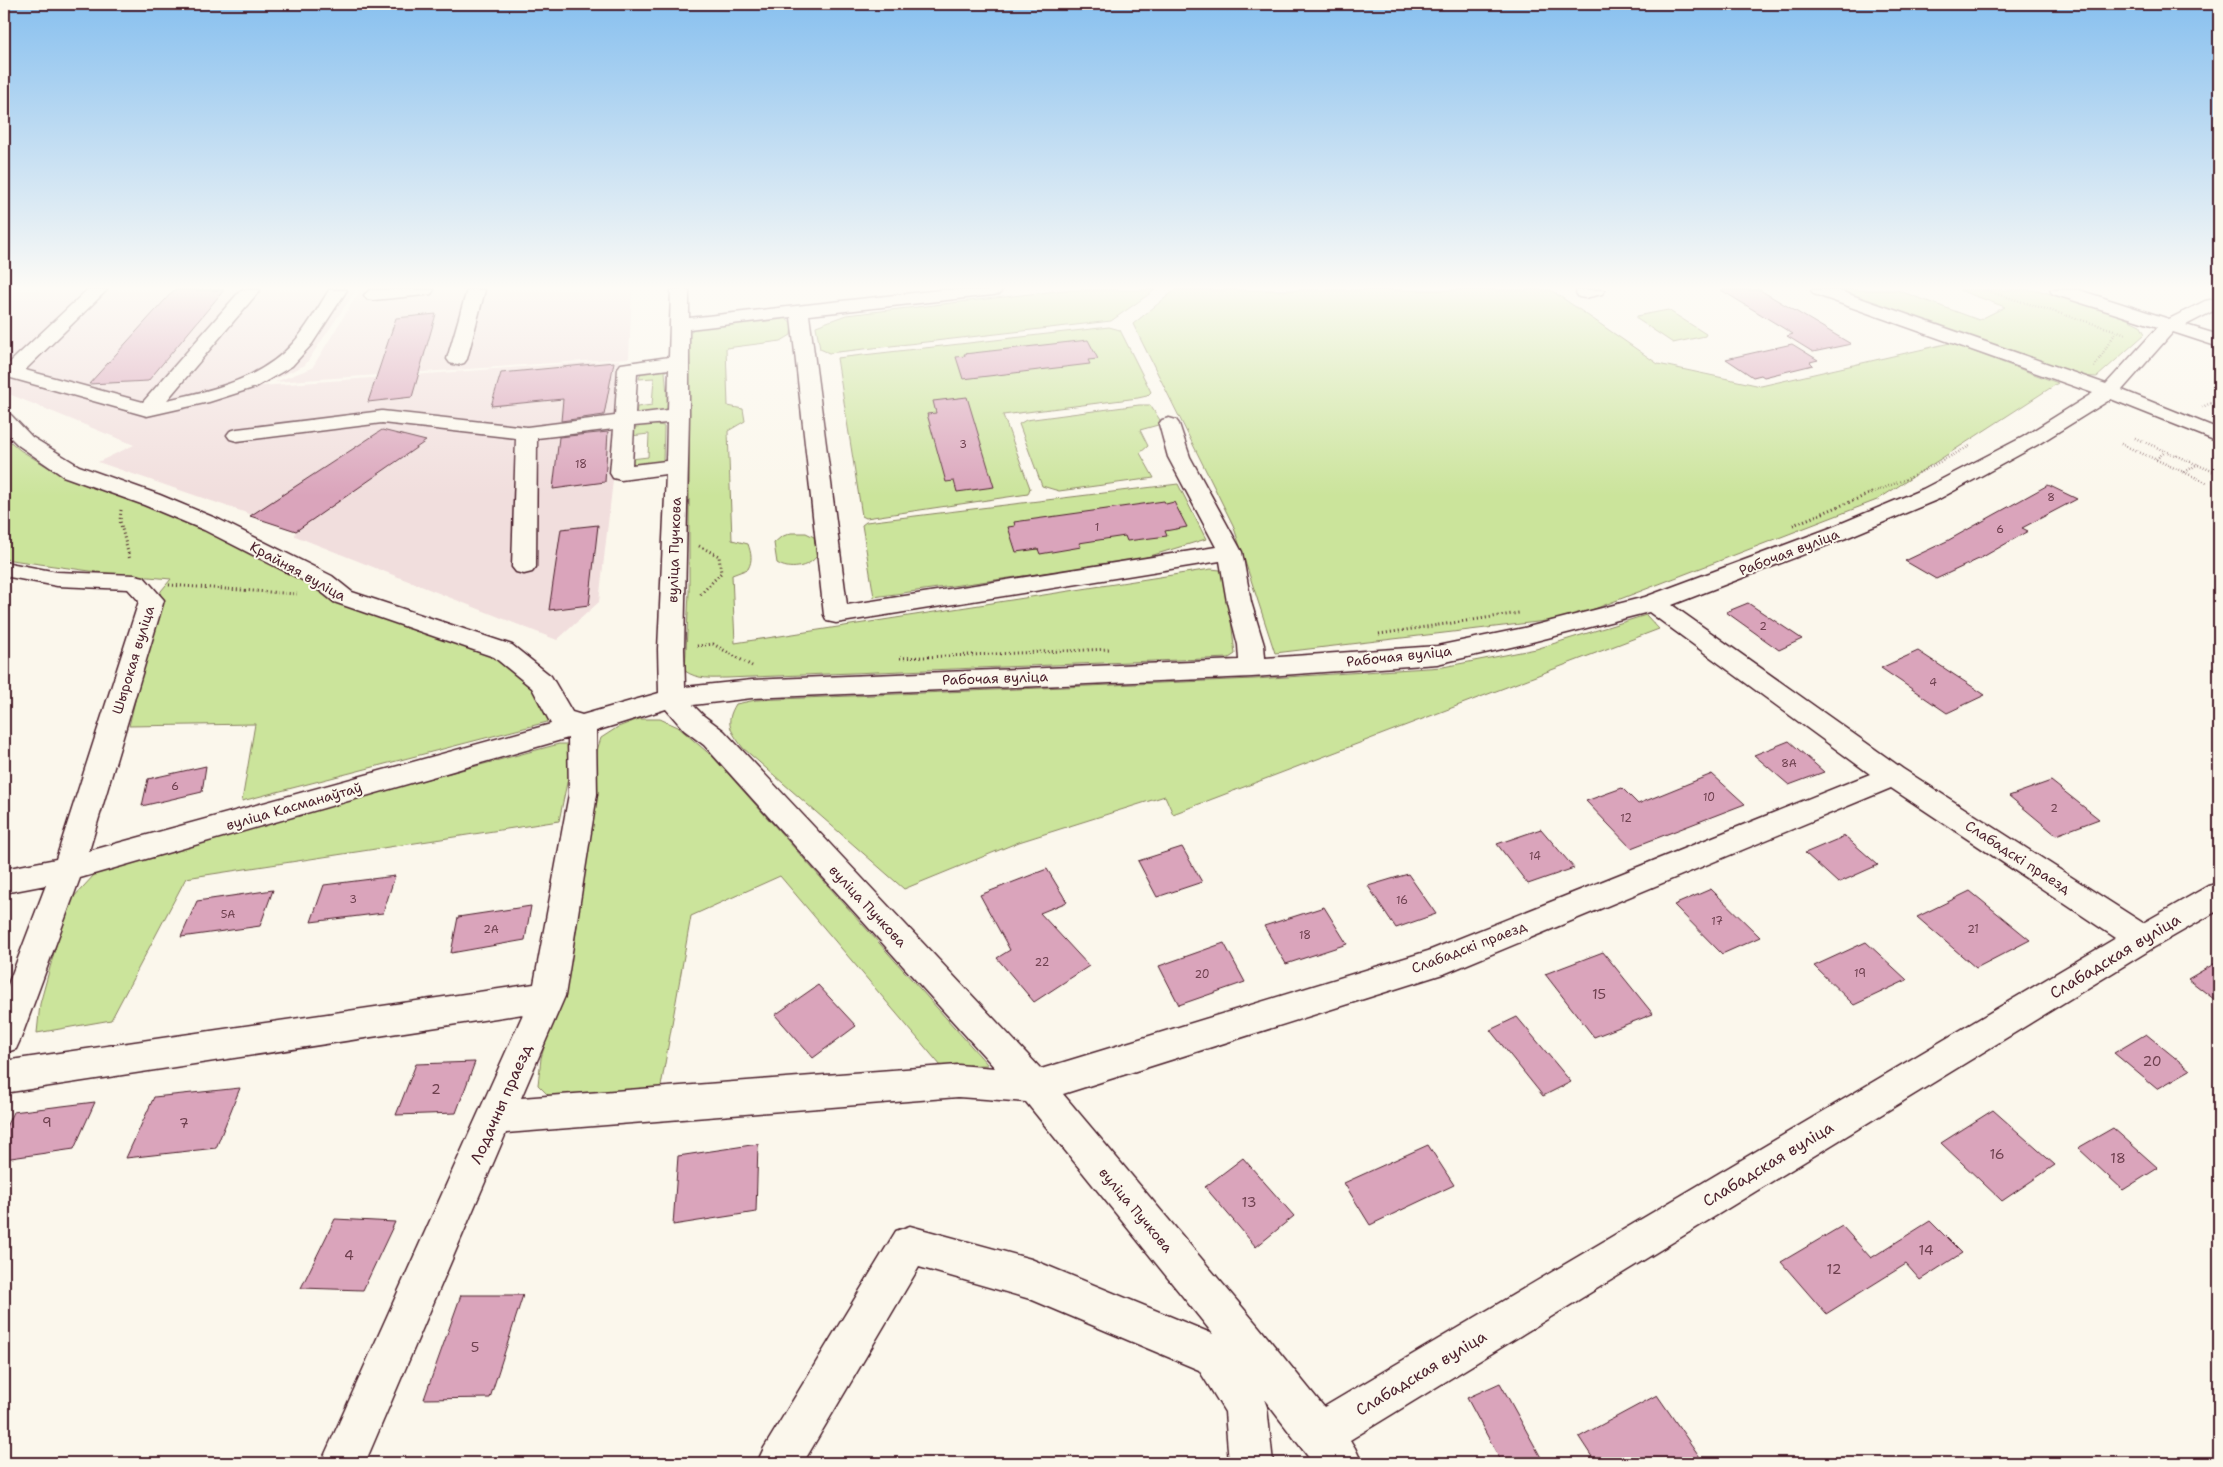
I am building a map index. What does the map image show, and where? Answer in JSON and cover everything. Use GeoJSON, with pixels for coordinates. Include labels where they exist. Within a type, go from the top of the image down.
{"type":"FeatureCollection","features":[{"type":"Feature","properties":{"kind":"street"},"geometry":{"type":"LineString","coordinates":[[25,358],[11,372],[147,410],[241,388],[273,370],[287,358]]}},
{"type":"Feature","properties":{"kind":"street"},"geometry":{"type":"LineString","coordinates":[[147,410],[192,358]]}},
{"type":"Feature","properties":{"kind":"street","name":"вуліца Пучкова"},"geometry":{"type":"LineString","coordinates":[[678,358],[678,466],[671,651],[672,698],[694,722],[714,738],[1035,1087],[1230,1348],[1329,1449]]}},
{"type":"Feature","properties":{"kind":"street"},"geometry":{"type":"LineString","coordinates":[[800,358],[836,615],[1230,552]]}},
{"type":"Feature","properties":{"kind":"street"},"geometry":{"type":"LineString","coordinates":[[2010,358],[2110,392],[2176,417],[2219,436]]}},
{"type":"Feature","properties":{"kind":"street","name":"Рабочая вуліца"},"geometry":{"type":"LineString","coordinates":[[582,725],[672,698],[752,689],[1252,668],[1437,655],[1524,636],[1653,603],[1838,534],[1931,494],[2030,442],[2110,392],[2140,358]]}},
{"type":"Feature","properties":{"kind":"street"},"geometry":{"type":"LineString","coordinates":[[678,362],[628,368],[621,473],[678,466]]}},
{"type":"Feature","properties":{"kind":"street"},"geometry":{"type":"LineString","coordinates":[[237,436],[382,417],[527,433],[624,420],[679,415]]}},
{"type":"Feature","properties":{"kind":"street","name":"Крайняя вуліца"},"geometry":{"type":"LineString","coordinates":[[4,419],[25,441],[71,471],[152,500],[212,525],[322,581],[343,597],[503,651],[542,682],[562,719],[582,725]]}},
{"type":"Feature","properties":{"kind":"street"},"geometry":{"type":"LineString","coordinates":[[1169,424],[1179,457],[1230,552],[1239,602],[1251,645],[1252,668]]}},
{"type":"Feature","properties":{"kind":"street"},"geometry":{"type":"LineString","coordinates":[[524,567],[527,433]]}},
{"type":"Feature","properties":{"kind":"street"},"geometry":{"type":"LineString","coordinates":[[4,569],[57,578],[135,582]]}},
{"type":"Feature","properties":{"kind":"street","name":"Шырокая вуліца"},"geometry":{"type":"LineString","coordinates":[[68,869],[152,600],[135,582]]}},
{"type":"Feature","properties":{"kind":"street","name":"Слабадскі праезд"},"geometry":{"type":"LineString","coordinates":[[1653,603],[1893,776],[2142,939]]}},
{"type":"Feature","properties":{"kind":"street","name":"вуліца Касманаўтаў"},"geometry":{"type":"LineString","coordinates":[[4,881],[68,869],[582,725]]}},
{"type":"Feature","properties":{"kind":"street","name":"Лодачны праезд"},"geometry":{"type":"LineString","coordinates":[[343,1463],[548,996],[583,794],[582,725]]}},
{"type":"Feature","properties":{"kind":"street","name":"Слабадскі праезд"},"geometry":{"type":"LineString","coordinates":[[1035,1087],[1434,963],[1893,776]]}},
{"type":"Feature","properties":{"kind":"street"},"geometry":{"type":"LineString","coordinates":[[4,1038],[68,869]]}},
{"type":"Feature","properties":{"kind":"street","name":"Слабадская вуліца"},"geometry":{"type":"LineString","coordinates":[[1329,1449],[2142,939],[2219,895]]}},
{"type":"Feature","properties":{"kind":"street"},"geometry":{"type":"LineString","coordinates":[[4,1077],[548,996]]}},
{"type":"Feature","properties":{"kind":"street"},"geometry":{"type":"LineString","coordinates":[[495,1117],[958,1081],[1035,1087]]}},
{"type":"Feature","properties":{"kind":"street"},"geometry":{"type":"LineString","coordinates":[[779,1463],[910,1245],[1032,1279],[1230,1348],[1246,1407],[1251,1463]]}},
{"type":"Feature","properties":{"kind":"path"},"geometry":{"type":"LineString","coordinates":[[2081,382],[2100,358]]}},
{"type":"Feature","properties":{"kind":"path"},"geometry":{"type":"LineString","coordinates":[[2135,438],[2219,474]]}},
{"type":"Feature","properties":{"kind":"path"},"geometry":{"type":"LineString","coordinates":[[1785,528],[1911,477],[1977,443]]}},
{"type":"Feature","properties":{"kind":"path"},"geometry":{"type":"LineString","coordinates":[[2121,444],[2208,483]]}},
{"type":"Feature","properties":{"kind":"path"},"geometry":{"type":"LineString","coordinates":[[2156,459],[2166,452]]}},
{"type":"Feature","properties":{"kind":"path"},"geometry":{"type":"LineString","coordinates":[[2184,473],[2198,464]]}},
{"type":"Feature","properties":{"kind":"path"},"geometry":{"type":"LineString","coordinates":[[122,490],[120,522],[135,582],[343,597]]}},
{"type":"Feature","properties":{"kind":"path"},"geometry":{"type":"LineString","coordinates":[[1373,635],[1522,612]]}},
{"type":"Feature","properties":{"kind":"path"},"geometry":{"type":"LineString","coordinates":[[671,651],[714,644],[751,666],[761,665]]}},
{"type":"Feature","properties":{"kind":"path"},"geometry":{"type":"LineString","coordinates":[[890,658],[1115,649]]}},
{"type":"Feature","properties":{"kind":"shaded area"},"geometry":{"type":"Polygon","coordinates":[[[4,358],[309,358],[305,365],[260,386],[619,360],[615,396],[613,480],[599,602],[557,640],[295,536],[296,530],[98,462],[134,445],[4,392],[4,358]]]}},
{"type":"Feature","properties":{"kind":"shaded area"},"geometry":{"type":"Polygon","coordinates":[[[318,358],[622,358],[275,382],[312,368],[318,358]]]}},
{"type":"Feature","properties":{"kind":"green space"},"geometry":{"type":"Polygon","coordinates":[[[689,358],[726,358],[728,406],[743,409],[745,421],[728,431],[732,540],[748,544],[751,556],[751,563],[748,569],[732,575],[735,643],[1211,569],[1220,570],[1226,577],[1235,654],[1229,658],[727,678],[700,677],[685,671],[689,592],[689,358]]]}},
{"type":"Feature","properties":{"kind":"green space"},"geometry":{"type":"Polygon","coordinates":[[[837,358],[1134,358],[1151,392],[1147,396],[1003,415],[1030,488],[1028,494],[866,518],[862,516],[837,358]]]}},
{"type":"Feature","properties":{"kind":"green space"},"geometry":{"type":"Polygon","coordinates":[[[1150,358],[1650,358],[1658,364],[1761,386],[1882,358],[1992,358],[2058,383],[1877,500],[1571,618],[1275,653],[1233,525],[1150,358]]]}},
{"type":"Feature","properties":{"kind":"green space"},"geometry":{"type":"Polygon","coordinates":[[[2028,358],[2118,358],[2097,377],[2077,376],[2028,358]]]}},
{"type":"Feature","properties":{"kind":"green space"},"geometry":{"type":"Polygon","coordinates":[[[663,369],[665,371],[668,408],[662,412],[636,416],[637,407],[652,405],[654,378],[639,379],[641,372],[663,369]]]}},
{"type":"Feature","properties":{"kind":"green space"},"geometry":{"type":"Polygon","coordinates":[[[1150,405],[1160,420],[1158,425],[1140,430],[1148,446],[1140,453],[1154,478],[1059,491],[1042,486],[1019,424],[1026,420],[1150,405]]]}},
{"type":"Feature","properties":{"kind":"green space"},"geometry":{"type":"Polygon","coordinates":[[[645,423],[664,426],[663,461],[657,464],[631,468],[631,459],[648,457],[649,434],[631,436],[635,427],[645,423]]]}},
{"type":"Feature","properties":{"kind":"green space"},"geometry":{"type":"Polygon","coordinates":[[[4,436],[20,450],[61,475],[136,501],[202,529],[315,586],[315,590],[341,604],[500,655],[535,689],[551,721],[242,801],[255,724],[129,726],[161,591],[171,579],[104,573],[4,559],[4,436]]]}},
{"type":"Feature","properties":{"kind":"green space"},"geometry":{"type":"Polygon","coordinates":[[[1178,484],[1206,539],[1137,560],[874,597],[862,525],[866,522],[1178,484]]]}},
{"type":"Feature","properties":{"kind":"green space"},"geometry":{"type":"Polygon","coordinates":[[[791,533],[806,533],[814,537],[817,556],[804,566],[787,567],[777,563],[774,543],[781,537],[791,533]]]}},
{"type":"Feature","properties":{"kind":"green space"},"geometry":{"type":"Polygon","coordinates":[[[1646,615],[1659,629],[1173,814],[1165,796],[1019,842],[904,889],[743,748],[730,727],[730,717],[736,704],[756,700],[1255,679],[1443,667],[1536,649],[1646,615]]]}},
{"type":"Feature","properties":{"kind":"green space"},"geometry":{"type":"Polygon","coordinates":[[[639,719],[660,719],[678,727],[713,757],[988,1065],[941,1066],[780,876],[691,916],[660,1092],[553,1100],[538,1085],[541,1058],[575,940],[586,858],[594,760],[601,738],[618,727],[639,719]]]}},
{"type":"Feature","properties":{"kind":"green space"},"geometry":{"type":"Polygon","coordinates":[[[559,744],[570,744],[574,749],[559,821],[186,878],[111,1020],[37,1033],[40,1004],[58,938],[71,900],[95,874],[116,862],[559,744]]]}},
{"type":"Feature","properties":{"kind":"building"},"geometry":{"type":"Polygon","coordinates":[[[112,358],[167,358],[148,381],[89,384],[112,358]]]}},
{"type":"Feature","properties":{"kind":"building"},"geometry":{"type":"Polygon","coordinates":[[[383,358],[423,358],[412,397],[368,402],[383,358]]]}},
{"type":"Feature","properties":{"kind":"building"},"geometry":{"type":"Polygon","coordinates":[[[956,358],[1098,359],[1088,360],[1090,364],[963,379],[956,358]]]}},
{"type":"Feature","properties":{"kind":"building"},"geometry":{"type":"Polygon","coordinates":[[[1815,358],[1818,360],[1810,362],[1813,365],[1764,377],[1761,375],[1753,377],[1726,359],[1815,358]]]}},
{"type":"Feature","properties":{"kind":"building"},"geometry":{"type":"Polygon","coordinates":[[[614,362],[604,415],[561,421],[563,399],[491,406],[501,373],[614,362]]]}},
{"type":"Feature","properties":{"kind":"building"},"geometry":{"type":"Polygon","coordinates":[[[967,397],[994,487],[957,492],[954,481],[946,482],[927,414],[936,413],[933,401],[967,397]]]}},
{"type":"Feature","properties":{"kind":"building"},"geometry":{"type":"Polygon","coordinates":[[[382,430],[426,441],[296,531],[250,516],[382,430]]]}},
{"type":"Feature","properties":{"kind":"building"},"geometry":{"type":"Polygon","coordinates":[[[608,432],[605,482],[553,489],[559,437],[608,432]]]}},
{"type":"Feature","properties":{"kind":"building"},"geometry":{"type":"Polygon","coordinates":[[[2048,485],[2077,499],[2022,528],[2028,531],[1981,558],[1936,579],[1905,561],[1947,541],[2048,485]]]}},
{"type":"Feature","properties":{"kind":"building"},"geometry":{"type":"Polygon","coordinates":[[[1164,501],[1166,504],[1174,502],[1187,527],[1165,531],[1167,536],[1127,541],[1125,536],[1079,543],[1081,547],[1040,554],[1038,549],[1016,552],[1008,527],[1015,526],[1014,522],[1164,501]]]}},
{"type":"Feature","properties":{"kind":"building"},"geometry":{"type":"Polygon","coordinates":[[[598,525],[589,605],[549,610],[561,529],[598,525]]]}},
{"type":"Feature","properties":{"kind":"building"},"geometry":{"type":"Polygon","coordinates":[[[1748,603],[1802,639],[1779,650],[1726,612],[1748,603]]]}},
{"type":"Feature","properties":{"kind":"building"},"geometry":{"type":"Polygon","coordinates":[[[1918,651],[1985,695],[1947,713],[1881,668],[1918,651]]]}},
{"type":"Feature","properties":{"kind":"building"},"geometry":{"type":"Polygon","coordinates":[[[1789,741],[1824,772],[1789,785],[1754,755],[1789,741]]]}},
{"type":"Feature","properties":{"kind":"building"},"geometry":{"type":"Polygon","coordinates":[[[206,766],[202,792],[142,806],[148,779],[206,766]]]}},
{"type":"Feature","properties":{"kind":"building"},"geometry":{"type":"Polygon","coordinates":[[[1712,774],[1745,804],[1631,848],[1586,801],[1622,788],[1638,804],[1712,774]]]}},
{"type":"Feature","properties":{"kind":"building"},"geometry":{"type":"Polygon","coordinates":[[[2051,781],[2099,819],[2056,835],[2009,796],[2051,781]]]}},
{"type":"Feature","properties":{"kind":"building"},"geometry":{"type":"Polygon","coordinates":[[[1541,829],[1574,868],[1528,884],[1497,844],[1541,829]]]}},
{"type":"Feature","properties":{"kind":"building"},"geometry":{"type":"Polygon","coordinates":[[[1845,836],[1878,865],[1838,883],[1805,853],[1845,836]]]}},
{"type":"Feature","properties":{"kind":"building"},"geometry":{"type":"Polygon","coordinates":[[[1182,847],[1202,882],[1157,897],[1138,861],[1182,847]]]}},
{"type":"Feature","properties":{"kind":"building"},"geometry":{"type":"Polygon","coordinates":[[[1047,869],[1067,902],[1040,913],[1089,966],[1034,1002],[997,958],[1010,950],[980,895],[1047,869]]]}},
{"type":"Feature","properties":{"kind":"building"},"geometry":{"type":"Polygon","coordinates":[[[1408,874],[1436,914],[1396,928],[1368,886],[1408,874]]]}},
{"type":"Feature","properties":{"kind":"building"},"geometry":{"type":"Polygon","coordinates":[[[395,876],[383,913],[311,922],[324,885],[395,876]]]}},
{"type":"Feature","properties":{"kind":"building"},"geometry":{"type":"Polygon","coordinates":[[[1711,889],[1760,937],[1722,954],[1674,905],[1711,889]]]}},
{"type":"Feature","properties":{"kind":"building"},"geometry":{"type":"Polygon","coordinates":[[[273,890],[260,926],[181,937],[197,901],[273,890]]]}},
{"type":"Feature","properties":{"kind":"building"},"geometry":{"type":"Polygon","coordinates":[[[1970,891],[2030,940],[1976,968],[1917,917],[1970,891]]]}},
{"type":"Feature","properties":{"kind":"building"},"geometry":{"type":"Polygon","coordinates":[[[531,906],[525,940],[451,953],[458,917],[531,906]]]}},
{"type":"Feature","properties":{"kind":"building"},"geometry":{"type":"Polygon","coordinates":[[[1324,907],[1347,944],[1286,964],[1264,926],[1324,907]]]}},
{"type":"Feature","properties":{"kind":"building"},"geometry":{"type":"Polygon","coordinates":[[[1866,942],[1907,980],[1854,1005],[1814,966],[1866,942]]]}},
{"type":"Feature","properties":{"kind":"building"},"geometry":{"type":"Polygon","coordinates":[[[1224,943],[1245,982],[1179,1005],[1159,966],[1224,943]]]}},
{"type":"Feature","properties":{"kind":"building"},"geometry":{"type":"Polygon","coordinates":[[[1603,952],[1653,1014],[1594,1037],[1545,974],[1603,952]]]}},
{"type":"Feature","properties":{"kind":"building"},"geometry":{"type":"Polygon","coordinates":[[[2219,961],[2219,1003],[2188,979],[2219,961]]]}},
{"type":"Feature","properties":{"kind":"building"},"geometry":{"type":"Polygon","coordinates":[[[818,985],[856,1026],[813,1058],[775,1015],[818,985]]]}},
{"type":"Feature","properties":{"kind":"building"},"geometry":{"type":"Polygon","coordinates":[[[1517,1017],[1571,1082],[1543,1096],[1490,1030],[1517,1017]]]}},
{"type":"Feature","properties":{"kind":"building"},"geometry":{"type":"Polygon","coordinates":[[[2146,1034],[2190,1070],[2157,1089],[2114,1053],[2146,1034]]]}},
{"type":"Feature","properties":{"kind":"building"},"geometry":{"type":"Polygon","coordinates":[[[475,1062],[456,1113],[396,1115],[416,1064],[475,1062]]]}},
{"type":"Feature","properties":{"kind":"building"},"geometry":{"type":"Polygon","coordinates":[[[240,1088],[216,1148],[126,1158],[154,1097],[240,1088]]]}},
{"type":"Feature","properties":{"kind":"building"},"geometry":{"type":"Polygon","coordinates":[[[95,1102],[74,1149],[4,1159],[4,1131],[13,1112],[95,1102]]]}},
{"type":"Feature","properties":{"kind":"building"},"geometry":{"type":"Polygon","coordinates":[[[1993,1110],[2055,1165],[2002,1201],[1941,1143],[1993,1110]]]}},
{"type":"Feature","properties":{"kind":"building"},"geometry":{"type":"Polygon","coordinates":[[[2113,1128],[2158,1168],[2123,1190],[2078,1148],[2113,1128]]]}},
{"type":"Feature","properties":{"kind":"building"},"geometry":{"type":"Polygon","coordinates":[[[758,1144],[756,1212],[673,1225],[678,1156],[758,1144]]]}},
{"type":"Feature","properties":{"kind":"building"},"geometry":{"type":"Polygon","coordinates":[[[1428,1145],[1454,1185],[1370,1225],[1344,1183],[1428,1145]]]}},
{"type":"Feature","properties":{"kind":"building"},"geometry":{"type":"Polygon","coordinates":[[[1243,1158],[1294,1216],[1256,1247],[1205,1187],[1243,1158]]]}},
{"type":"Feature","properties":{"kind":"building"},"geometry":{"type":"Polygon","coordinates":[[[335,1219],[395,1222],[363,1290],[301,1288],[335,1219]]]}},
{"type":"Feature","properties":{"kind":"building"},"geometry":{"type":"Polygon","coordinates":[[[1930,1221],[1962,1253],[1920,1280],[1906,1264],[1826,1314],[1781,1262],[1842,1226],[1871,1258],[1930,1221]]]}},
{"type":"Feature","properties":{"kind":"building"},"geometry":{"type":"Polygon","coordinates":[[[461,1295],[523,1295],[490,1398],[424,1399],[461,1295]]]}},
{"type":"Feature","properties":{"kind":"building"},"geometry":{"type":"Polygon","coordinates":[[[1500,1383],[1544,1463],[1502,1463],[1467,1398],[1500,1383]]]}},
{"type":"Feature","properties":{"kind":"building"},"geometry":{"type":"Polygon","coordinates":[[[1657,1395],[1704,1463],[1596,1463],[1579,1437],[1657,1395]]]}}]}
